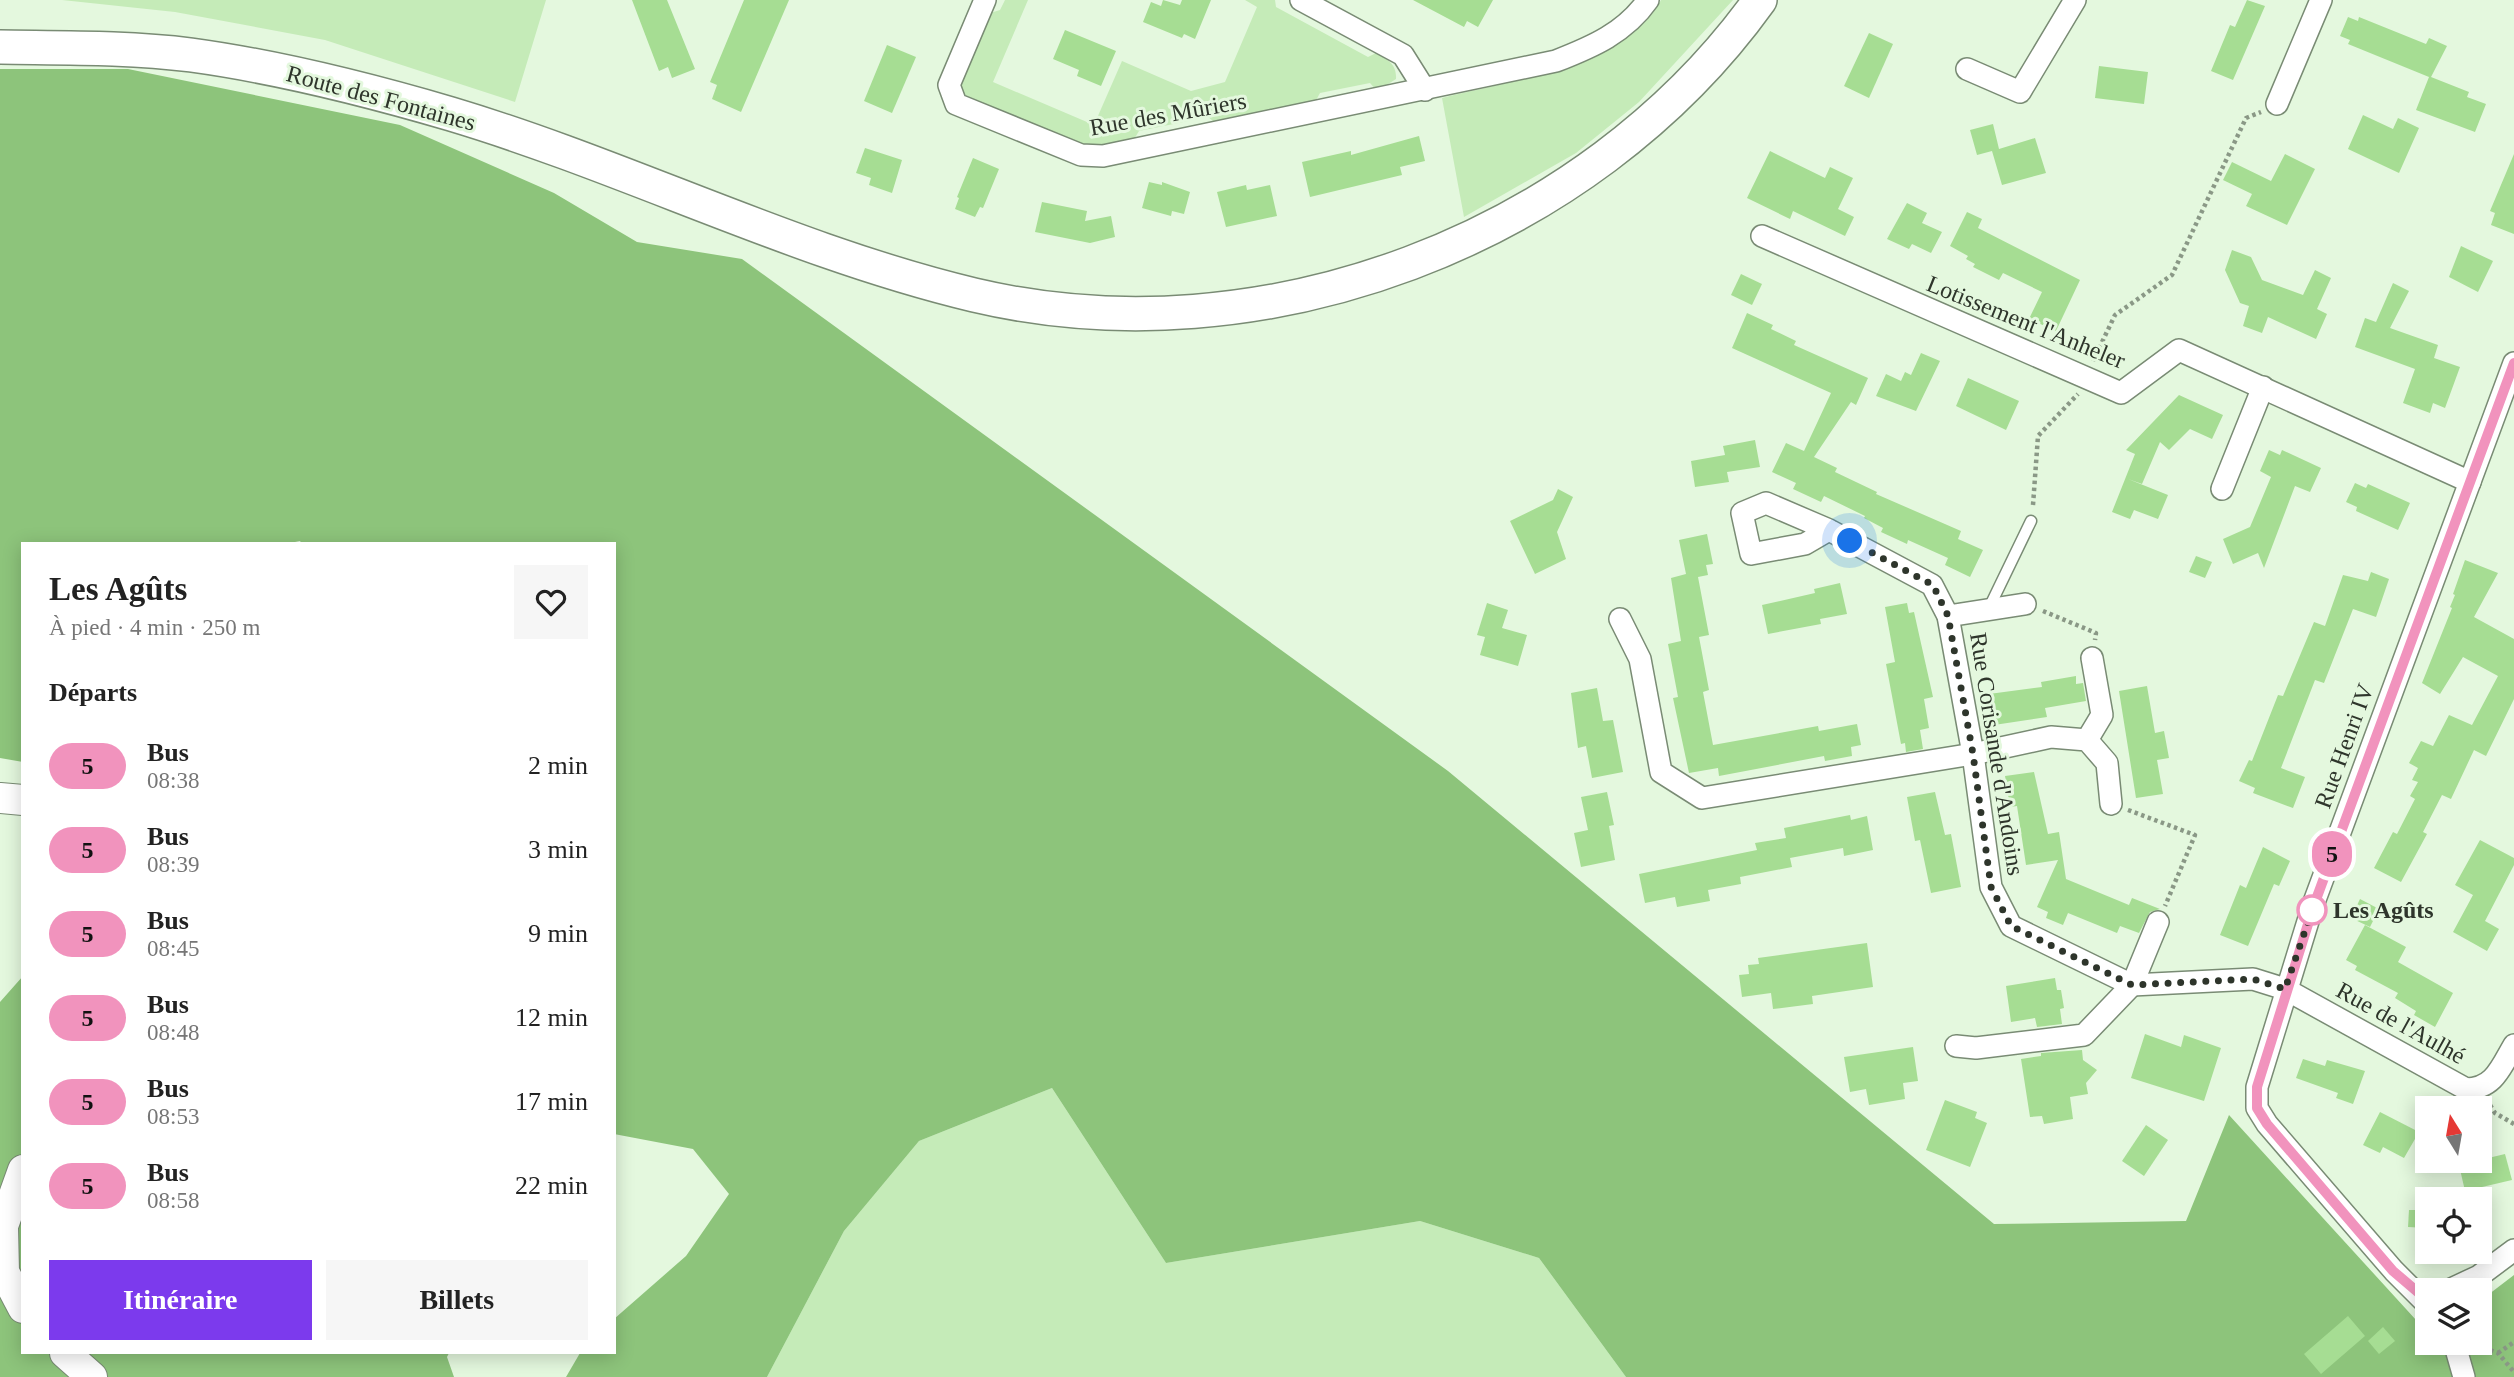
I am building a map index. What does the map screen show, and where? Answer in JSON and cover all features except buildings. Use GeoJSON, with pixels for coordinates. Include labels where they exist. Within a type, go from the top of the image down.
{"type":"FeatureCollection","features":[{"type":"Feature","properties":{"kind":"main road","name":"Route des Fontaines"},"geometry":{"type":"LineString","coordinates":[[0,47],[188,54],[309,75],[466,119],[894,274],[978,296],[1049,308],[1176,312],[1249,305],[1314,293],[1377,276],[1492,228],[1559,189],[1631,135],[1689,83],[1760,0]]}},
{"type":"Feature","properties":{"kind":"street","name":"Rue des Mûriers"},"geometry":{"type":"LineString","coordinates":[[985,0],[949,85],[956,104],[1081,155],[1102,156],[1556,61],[1596,46],[1635,19],[1648,0]]}},
{"type":"Feature","properties":{"kind":"street"},"geometry":{"type":"LineString","coordinates":[[1301,0],[1404,55],[1425,90]]}},
{"type":"Feature","properties":{"kind":"street"},"geometry":{"type":"LineString","coordinates":[[1967,69],[2020,92],[2075,0]]}},
{"type":"Feature","properties":{"kind":"street"},"geometry":{"type":"LineString","coordinates":[[2277,104],[2321,0]]}},
{"type":"Feature","properties":{"kind":"street","name":"Lotissement l'Anheler"},"geometry":{"type":"LineString","coordinates":[[1762,236],[2121,393],[2179,349],[2470,482]]}},
{"type":"Feature","properties":{"kind":"street","name":"Rue Henri IV"},"geometry":{"type":"LineString","coordinates":[[2415,1291],[2393,1271],[2267,1124],[2257,1108],[2257,1087],[2285,989],[2514,363]]}},
{"type":"Feature","properties":{"kind":"street"},"geometry":{"type":"LineString","coordinates":[[2222,489],[2263,387]]}},
{"type":"Feature","properties":{"kind":"street","name":"Rue Corisande d'Andoins"},"geometry":{"type":"LineString","coordinates":[[1829,530],[1933,585],[1948,616],[1973,754],[1991,887],[2011,926],[2132,985],[2253,979],[2285,989]]}},
{"type":"Feature","properties":{"kind":"street"},"geometry":{"type":"LineString","coordinates":[[1948,616],[2025,604]]}},
{"type":"Feature","properties":{"kind":"street"},"geometry":{"type":"LineString","coordinates":[[1620,619],[1640,659],[1661,772],[1702,798],[1973,754],[2051,737],[2087,740],[2107,763],[2111,804]]}},
{"type":"Feature","properties":{"kind":"street"},"geometry":{"type":"LineString","coordinates":[[2087,740],[2102,715],[2092,658]]}},
{"type":"Feature","properties":{"kind":"street"},"geometry":{"type":"LineString","coordinates":[[0,798],[21,800]]}},
{"type":"Feature","properties":{"kind":"street"},"geometry":{"type":"LineString","coordinates":[[1955,1046],[1976,1048],[2084,1035],[2132,985],[2158,922]]}},
{"type":"Feature","properties":{"kind":"street","name":"Rue de l'Aulhé"},"geometry":{"type":"LineString","coordinates":[[2285,989],[2466,1089],[2480,1089],[2494,1079],[2514,1045]]}},
{"type":"Feature","properties":{"kind":"street"},"geometry":{"type":"LineString","coordinates":[[21,1176],[4,1226],[4,1272],[21,1304]]}},
{"type":"Feature","properties":{"kind":"street"},"geometry":{"type":"LineString","coordinates":[[2475,1278],[2514,1250]]}},
{"type":"Feature","properties":{"kind":"street"},"geometry":{"type":"LineString","coordinates":[[66,1354],[92,1377]]}},
{"type":"Feature","properties":{"kind":"street"},"geometry":{"type":"LineString","coordinates":[[2458,1355],[2464,1377]]}},
{"type":"Feature","properties":{"kind":"lane"},"geometry":{"type":"LineString","coordinates":[[1988,610],[2031,521]]}},
{"type":"Feature","properties":{"kind":"path"},"geometry":{"type":"LineString","coordinates":[[2172,275],[2246,118],[2277,104]]}},
{"type":"Feature","properties":{"kind":"path"},"geometry":{"type":"LineString","coordinates":[[2025,604],[2096,633],[2092,658]]}},
{"type":"Feature","properties":{"kind":"path"},"geometry":{"type":"LineString","coordinates":[[2111,804],[2196,835],[2158,922]]}},
{"type":"Feature","properties":{"kind":"path"},"geometry":{"type":"LineString","coordinates":[[2480,1089],[2496,1113],[2514,1124]]}},
{"type":"Feature","properties":{"kind":"path"},"geometry":{"type":"LineString","coordinates":[[2498,1353],[2514,1342]]}},
{"type":"Feature","properties":{"kind":"path"},"geometry":{"type":"LineString","coordinates":[[2492,1351],[2498,1353],[2514,1372]]}},
{"type":"Feature","properties":{"kind":"green space"},"geometry":{"type":"Polygon","coordinates":[[[62,0],[546,0],[515,102],[325,40],[175,12],[62,0]]]}},
{"type":"Feature","properties":{"kind":"green space"},"geometry":{"type":"Polygon","coordinates":[[[1005,0],[1028,0],[993,82],[1094,125],[1122,61],[1191,91],[1225,82],[1257,7],[1245,0],[1275,0],[1276,7],[1368,57],[1376,53],[1384,58],[1393,66],[1396,79],[1377,91],[1370,83],[1320,93],[1314,104],[1217,124],[1208,117],[1139,131],[1133,141],[1092,148],[963,97],[961,82],[990,13],[1000,10],[1005,0]]]}},
{"type":"Feature","properties":{"kind":"green space"},"geometry":{"type":"Polygon","coordinates":[[[1661,0],[1733,0],[1639,102],[1576,153],[1464,217],[1442,98],[1531,77],[1594,55],[1622,40],[1645,22],[1661,0]]]}},
{"type":"Feature","properties":{"kind":"green space"},"geometry":{"type":"Polygon","coordinates":[[[0,69],[128,69],[400,125],[554,193],[637,242],[742,259],[1448,771],[1994,1224],[2186,1221],[2229,1115],[2415,1319],[2415,1355],[2492,1355],[2492,1292],[2514,1275],[2514,1377],[1626,1377],[1539,1258],[1420,1221],[1166,1263],[1052,1088],[919,1141],[844,1231],[767,1377],[566,1377],[579,1354],[616,1354],[616,1317],[686,1256],[729,1194],[693,1149],[616,1134],[616,542],[21,542],[21,762],[0,758],[0,69]]]}},
{"type":"Feature","properties":{"kind":"green space"},"geometry":{"type":"Polygon","coordinates":[[[21,978],[21,1354],[448,1354],[447,1357],[454,1377],[0,1377],[0,1002],[21,978]]]}},
{"type":"Feature","properties":{"kind":"green space"},"geometry":{"type":"Polygon","coordinates":[[[1052,1088],[1166,1263],[1420,1221],[1539,1258],[1626,1377],[767,1377],[844,1231],[919,1141],[1052,1088]]]}},
{"type":"Feature","properties":{"kind":"bus line","name":"5"},"geometry":{"type":"LineString","coordinates":[[2415,1291],[2393,1271],[2267,1124],[2257,1108],[2257,1087],[2285,989],[2314,905],[2514,363]]}},
{"type":"Feature","properties":{"kind":"place","name":"Les Agûts"},"geometry":{"type":"Point","coordinates":[2312,910]}},
{"type":"Feature","properties":{"kind":"route"},"geometry":{"type":"LineString","coordinates":[[1850,541],[1933,585],[1948,616],[1973,754],[1991,887],[2011,926],[2132,985],[2253,979],[2285,989],[2314,905],[2312,910]]}}]}
